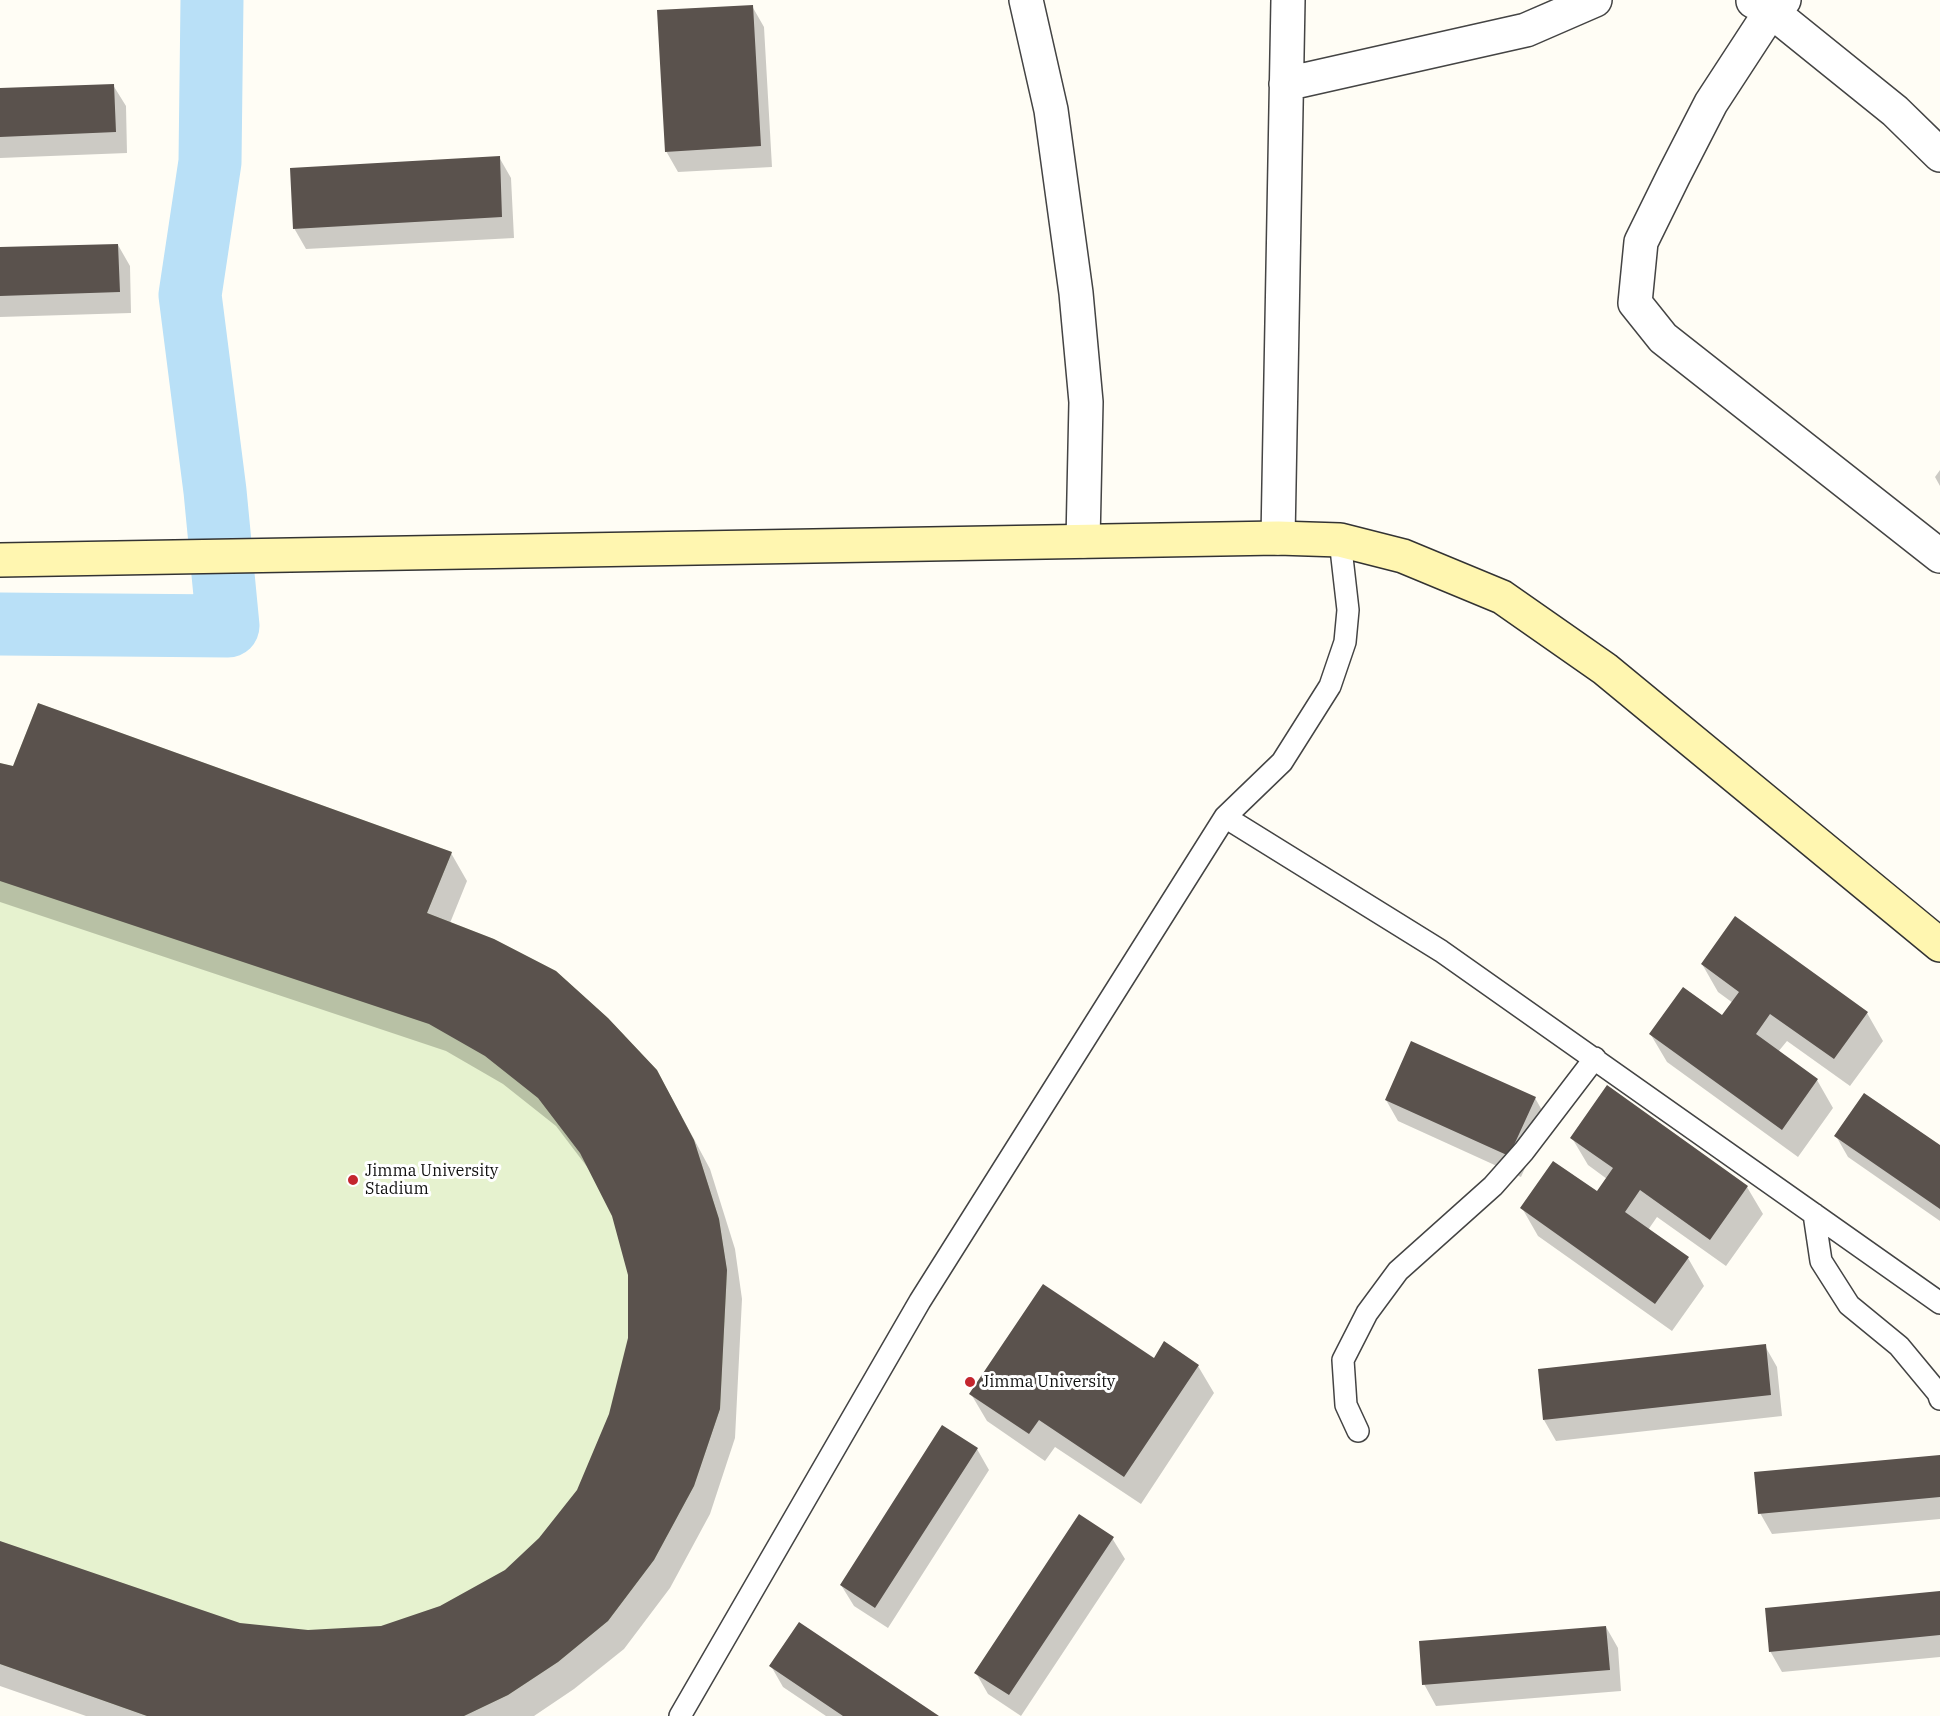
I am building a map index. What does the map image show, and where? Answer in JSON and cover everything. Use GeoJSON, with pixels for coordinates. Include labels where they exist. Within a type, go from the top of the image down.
{"type":"FeatureCollection","features":[{"type":"Feature","properties":{"kind":"street"},"geometry":{"type":"LineString","coordinates":[[1026,0],[1051,110],[1076,293],[1086,402],[1083,541]]}},
{"type":"Feature","properties":{"kind":"street"},"geometry":{"type":"LineString","coordinates":[[1278,538],[1288,0]]}},
{"type":"Feature","properties":{"kind":"street"},"geometry":{"type":"LineString","coordinates":[[1287,84],[1526,30],[1595,0]]}},
{"type":"Feature","properties":{"kind":"street"},"geometry":{"type":"LineString","coordinates":[[1940,155],[1895,111],[1769,4],[1712,103],[1641,242],[1635,303],[1663,338],[1940,556]]}},
{"type":"Feature","properties":{"kind":"street"},"geometry":{"type":"LineString","coordinates":[[0,560],[1278,538],[1340,540],[1403,556],[1502,597],[1605,669],[1940,945]]}},
{"type":"Feature","properties":{"kind":"lane"},"geometry":{"type":"LineString","coordinates":[[680,1716],[920,1301],[1225,817],[1282,762],[1330,686],[1345,642],[1348,610],[1340,540]]}},
{"type":"Feature","properties":{"kind":"lane"},"geometry":{"type":"LineString","coordinates":[[1225,817],[1442,951],[1940,1303]]}},
{"type":"Feature","properties":{"kind":"lane"},"geometry":{"type":"LineString","coordinates":[[1358,1431],[1346,1405],[1343,1360],[1367,1313],[1398,1271],[1493,1186],[1524,1151],[1595,1058]]}},
{"type":"Feature","properties":{"kind":"lane"},"geometry":{"type":"LineString","coordinates":[[1814,1214],[1821,1261],[1849,1305],[1899,1346],[1938,1393],[1940,1399]]}},
{"type":"Feature","properties":{"kind":"green space","name":"Jimma University Stadium"},"geometry":{"type":"Polygon","coordinates":[[[38,703],[452,852],[427,913],[494,939],[556,971],[608,1018],[657,1070],[694,1140],[719,1219],[727,1271],[720,1409],[694,1486],[654,1560],[608,1621],[558,1662],[508,1695],[464,1716],[147,1716],[0,1664],[0,763],[13,766],[38,703]]]}},
{"type":"Feature","properties":{"kind":"building"},"geometry":{"type":"Polygon","coordinates":[[[753,5],[761,146],[665,152],[657,10],[753,5]]]}},
{"type":"Feature","properties":{"kind":"building"},"geometry":{"type":"Polygon","coordinates":[[[114,84],[116,132],[0,137],[0,88],[114,84]]]}},
{"type":"Feature","properties":{"kind":"building"},"geometry":{"type":"Polygon","coordinates":[[[500,156],[502,217],[293,229],[290,168],[500,156]]]}},
{"type":"Feature","properties":{"kind":"building"},"geometry":{"type":"Polygon","coordinates":[[[118,244],[120,292],[0,296],[0,247],[118,244]]]}},
{"type":"Feature","properties":{"kind":"building"},"geometry":{"type":"Polygon","coordinates":[[[38,703],[452,852],[427,913],[494,939],[556,971],[608,1018],[657,1070],[694,1140],[719,1219],[727,1270],[720,1409],[694,1486],[654,1560],[608,1621],[558,1662],[508,1695],[464,1716],[147,1716],[0,1664],[0,1541],[240,1623],[308,1630],[381,1626],[440,1606],[505,1570],[539,1538],[577,1490],[609,1414],[628,1338],[628,1275],[612,1216],[580,1153],[538,1098],[485,1056],[429,1024],[0,881],[0,763],[13,766],[38,703]]]}},
{"type":"Feature","properties":{"kind":"building"},"geometry":{"type":"Polygon","coordinates":[[[1735,916],[1868,1012],[1834,1059],[1770,1014],[1756,1034],[1818,1079],[1782,1130],[1649,1034],[1683,987],[1722,1015],[1739,992],[1701,964],[1735,916]]]}},
{"type":"Feature","properties":{"kind":"building"},"geometry":{"type":"Polygon","coordinates":[[[1411,1041],[1536,1097],[1509,1156],[1385,1100],[1411,1041]]]}},
{"type":"Feature","properties":{"kind":"building"},"geometry":{"type":"Polygon","coordinates":[[[1607,1085],[1748,1186],[1710,1240],[1640,1190],[1625,1212],[1689,1257],[1655,1304],[1520,1208],[1553,1161],[1597,1191],[1613,1168],[1570,1138],[1607,1085]]]}},
{"type":"Feature","properties":{"kind":"building"},"geometry":{"type":"Polygon","coordinates":[[[1864,1093],[1940,1145],[1940,1209],[1834,1136],[1864,1093]]]}},
{"type":"Feature","properties":{"kind":"building"},"geometry":{"type":"Polygon","coordinates":[[[1043,1284],[1154,1358],[1164,1341],[1199,1365],[1124,1477],[1039,1420],[1029,1434],[969,1394],[1043,1284]]]}},
{"type":"Feature","properties":{"kind":"building"},"geometry":{"type":"Polygon","coordinates":[[[1766,1344],[1771,1395],[1543,1420],[1538,1369],[1766,1344]]]}},
{"type":"Feature","properties":{"kind":"building"},"geometry":{"type":"Polygon","coordinates":[[[942,1425],[978,1448],[875,1608],[840,1585],[942,1425]]]}},
{"type":"Feature","properties":{"kind":"building"},"geometry":{"type":"Polygon","coordinates":[[[1940,1455],[1940,1497],[1758,1514],[1754,1472],[1940,1455]]]}},
{"type":"Feature","properties":{"kind":"building"},"geometry":{"type":"Polygon","coordinates":[[[1079,1514],[1114,1537],[1009,1695],[974,1673],[1079,1514]]]}},
{"type":"Feature","properties":{"kind":"building"},"geometry":{"type":"Polygon","coordinates":[[[1940,1591],[1940,1635],[1769,1652],[1765,1608],[1940,1591]]]}},
{"type":"Feature","properties":{"kind":"building"},"geometry":{"type":"Polygon","coordinates":[[[799,1622],[939,1716],[843,1716],[769,1666],[799,1622]]]}},
{"type":"Feature","properties":{"kind":"building"},"geometry":{"type":"Polygon","coordinates":[[[1606,1626],[1610,1670],[1422,1685],[1419,1641],[1606,1626]]]}},
{"type":"Feature","properties":{"kind":"waterway"},"geometry":{"type":"LineString","coordinates":[[0,624],[228,626],[215,491],[190,295],[210,162],[212,0]]}},
{"type":"Feature","properties":{"kind":"place","name":"Jimma University Stadium"},"geometry":{"type":"Point","coordinates":[353,1180]}},
{"type":"Feature","properties":{"kind":"place","name":"Jimma University"},"geometry":{"type":"Point","coordinates":[970,1382]}}]}
